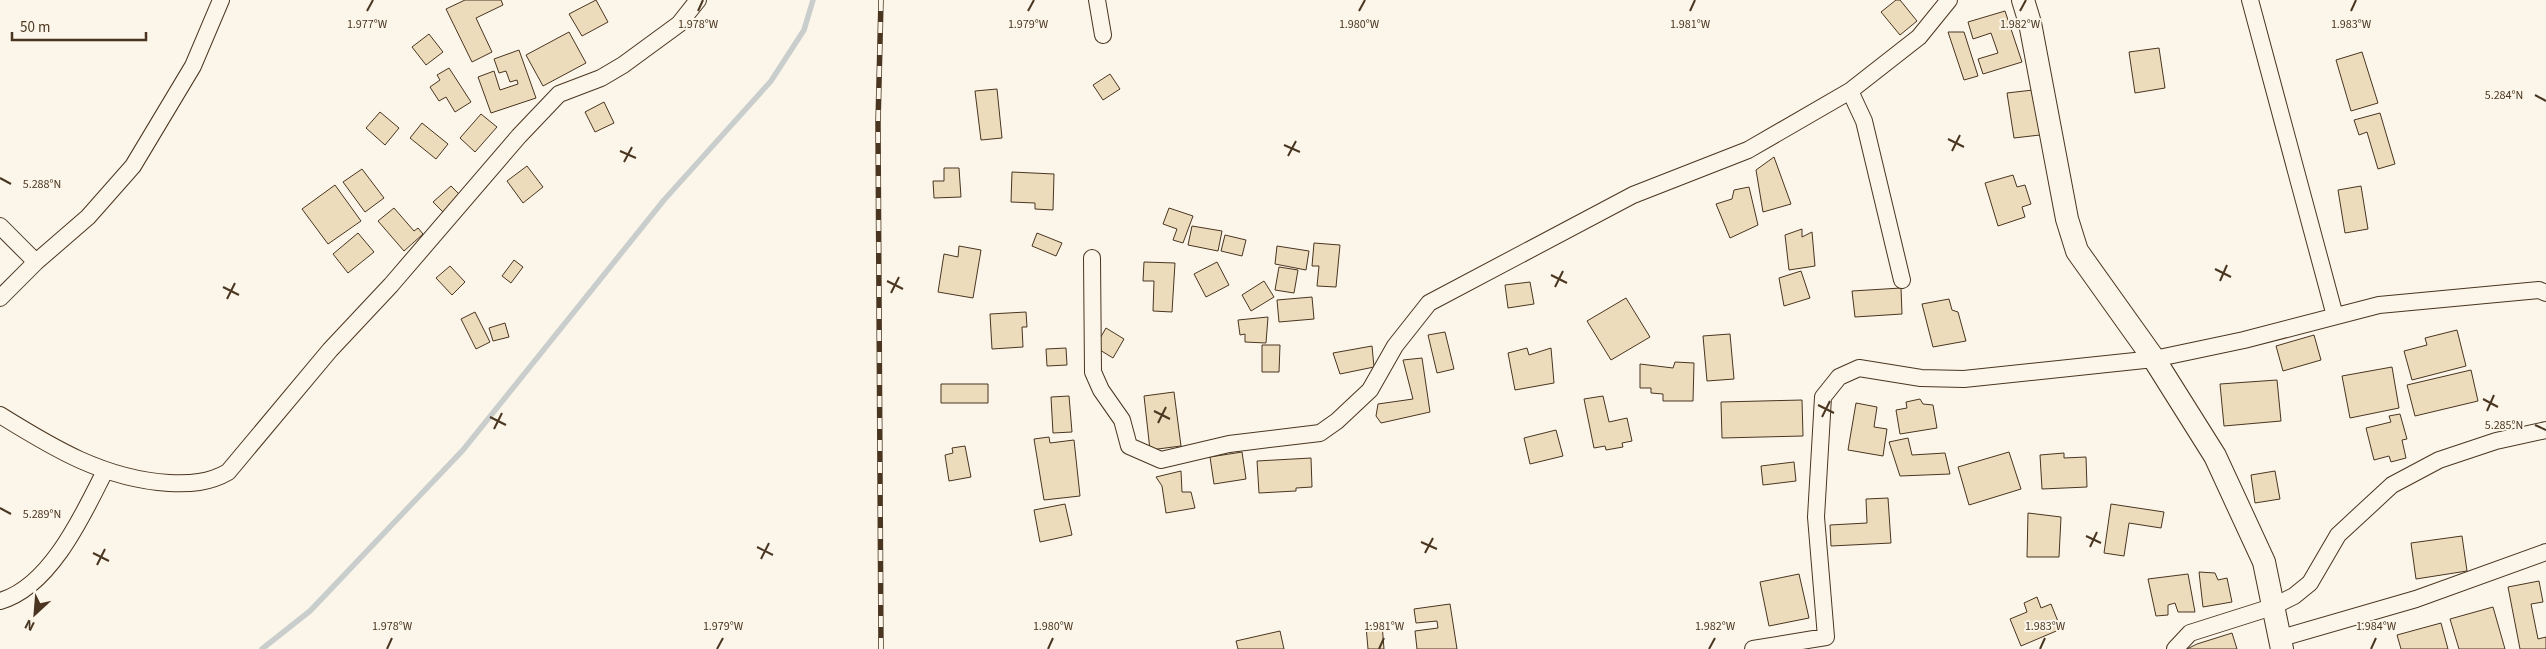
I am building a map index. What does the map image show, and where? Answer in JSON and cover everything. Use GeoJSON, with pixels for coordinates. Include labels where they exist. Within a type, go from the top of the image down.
{"type":"FeatureCollection","features":[{"type":"Feature","properties":{"kind":"street"},"geometry":{"type":"LineString","coordinates":[[0,298],[36,262],[88,217],[133,166],[193,66],[221,0]]}},
{"type":"Feature","properties":{"kind":"street"},"geometry":{"type":"LineString","coordinates":[[0,415],[44,442],[105,472],[142,481],[179,483],[213,481],[228,472],[330,350],[519,136],[559,94],[601,78],[623,65],[679,24],[698,0]]}},
{"type":"Feature","properties":{"kind":"street"},"geometry":{"type":"LineString","coordinates":[[1097,0],[1103,35]]}},
{"type":"Feature","properties":{"kind":"street"},"geometry":{"type":"LineString","coordinates":[[1092,258],[1093,372],[1101,390],[1122,420],[1129,446],[1161,460],[1229,444],[1320,432],[1337,421],[1370,390],[1395,346],[1430,303],[1633,195],[1748,150],[1850,91],[1919,37],[1948,0]]}},
{"type":"Feature","properties":{"kind":"street"},"geometry":{"type":"LineString","coordinates":[[2023,0],[2030,23],[2067,219],[2077,251],[2154,358],[2216,456],[2264,562],[2281,644],[2416,599],[2546,552]]}},
{"type":"Feature","properties":{"kind":"street"},"geometry":{"type":"LineString","coordinates":[[2250,0],[2335,316]]}},
{"type":"Feature","properties":{"kind":"street"},"geometry":{"type":"LineString","coordinates":[[1850,91],[1864,121],[1902,280]]}},
{"type":"Feature","properties":{"kind":"street"},"geometry":{"type":"LineString","coordinates":[[0,226],[36,262]]}},
{"type":"Feature","properties":{"kind":"street"},"geometry":{"type":"LineString","coordinates":[[1753,649],[1828,643],[1816,517],[1823,397],[1839,377],[1859,368],[1921,378],[1964,379],[2154,358],[2244,340],[2379,304],[2539,290],[2546,293]]}},
{"type":"Feature","properties":{"kind":"street"},"geometry":{"type":"LineString","coordinates":[[2175,649],[2190,633],[2272,607],[2294,596],[2310,583],[2338,535],[2392,485],[2439,460],[2496,442],[2546,430]]}},
{"type":"Feature","properties":{"kind":"street"},"geometry":{"type":"LineString","coordinates":[[0,601],[22,592],[43,573],[63,546],[105,472]]}},
{"type":"Feature","properties":{"kind":"building"},"geometry":{"type":"Polygon","coordinates":[[[465,0],[501,0],[503,5],[476,18],[492,52],[472,62],[446,9],[465,0]]]}},
{"type":"Feature","properties":{"kind":"building"},"geometry":{"type":"Polygon","coordinates":[[[596,0],[608,22],[582,36],[569,14],[596,0]]]}},
{"type":"Feature","properties":{"kind":"building"},"geometry":{"type":"Polygon","coordinates":[[[1896,0],[1900,0],[1917,21],[1900,35],[1881,12],[1896,0]]]}},
{"type":"Feature","properties":{"kind":"building"},"geometry":{"type":"Polygon","coordinates":[[[2005,11],[2022,62],[1983,74],[1978,59],[1998,53],[1991,33],[1973,39],[1968,22],[2005,11]]]}},
{"type":"Feature","properties":{"kind":"building"},"geometry":{"type":"Polygon","coordinates":[[[569,32],[586,63],[543,86],[526,55],[569,32]]]}},
{"type":"Feature","properties":{"kind":"building"},"geometry":{"type":"Polygon","coordinates":[[[1948,32],[1964,32],[1978,76],[1964,80],[1948,32]]]}},
{"type":"Feature","properties":{"kind":"building"},"geometry":{"type":"Polygon","coordinates":[[[429,34],[443,52],[426,65],[412,47],[429,34]]]}},
{"type":"Feature","properties":{"kind":"building"},"geometry":{"type":"Polygon","coordinates":[[[2159,48],[2165,88],[2135,93],[2129,52],[2159,48]]]}},
{"type":"Feature","properties":{"kind":"building"},"geometry":{"type":"Polygon","coordinates":[[[519,50],[536,98],[491,113],[478,77],[494,71],[500,90],[518,84],[517,80],[510,82],[506,71],[499,73],[494,59],[519,50]]]}},
{"type":"Feature","properties":{"kind":"building"},"geometry":{"type":"Polygon","coordinates":[[[2362,52],[2378,103],[2351,111],[2336,60],[2362,52]]]}},
{"type":"Feature","properties":{"kind":"building"},"geometry":{"type":"Polygon","coordinates":[[[449,68],[471,102],[455,112],[446,97],[439,101],[430,87],[440,80],[437,75],[449,68]]]}},
{"type":"Feature","properties":{"kind":"building"},"geometry":{"type":"Polygon","coordinates":[[[1110,74],[1120,89],[1103,100],[1093,85],[1110,74]]]}},
{"type":"Feature","properties":{"kind":"building"},"geometry":{"type":"Polygon","coordinates":[[[997,89],[1002,138],[981,140],[975,91],[997,89]]]}},
{"type":"Feature","properties":{"kind":"building"},"geometry":{"type":"Polygon","coordinates":[[[2033,90],[2040,135],[2014,138],[2007,93],[2033,90]]]}},
{"type":"Feature","properties":{"kind":"building"},"geometry":{"type":"Polygon","coordinates":[[[604,102],[614,123],[595,132],[585,112],[604,102]]]}},
{"type":"Feature","properties":{"kind":"building"},"geometry":{"type":"Polygon","coordinates":[[[380,112],[399,128],[385,145],[366,128],[380,112]]]}},
{"type":"Feature","properties":{"kind":"building"},"geometry":{"type":"Polygon","coordinates":[[[2380,113],[2395,164],[2378,169],[2367,132],[2359,135],[2354,120],[2380,113]]]}},
{"type":"Feature","properties":{"kind":"building"},"geometry":{"type":"Polygon","coordinates":[[[481,114],[497,127],[475,152],[460,138],[481,114]]]}},
{"type":"Feature","properties":{"kind":"building"},"geometry":{"type":"Polygon","coordinates":[[[422,123],[448,144],[436,159],[410,138],[422,123]]]}},
{"type":"Feature","properties":{"kind":"building"},"geometry":{"type":"Polygon","coordinates":[[[1774,157],[1791,204],[1763,212],[1756,170],[1774,157]]]}},
{"type":"Feature","properties":{"kind":"building"},"geometry":{"type":"Polygon","coordinates":[[[527,166],[543,187],[523,203],[507,181],[527,166]]]}},
{"type":"Feature","properties":{"kind":"building"},"geometry":{"type":"Polygon","coordinates":[[[944,168],[959,168],[961,197],[934,198],[933,181],[944,181],[944,168]]]}},
{"type":"Feature","properties":{"kind":"building"},"geometry":{"type":"Polygon","coordinates":[[[362,169],[384,198],[365,212],[343,182],[362,169]]]}},
{"type":"Feature","properties":{"kind":"building"},"geometry":{"type":"Polygon","coordinates":[[[1012,172],[1054,174],[1053,210],[1035,209],[1035,203],[1011,202],[1012,172]]]}},
{"type":"Feature","properties":{"kind":"building"},"geometry":{"type":"Polygon","coordinates":[[[2013,175],[2017,187],[2025,185],[2031,204],[2022,207],[2025,217],[1998,226],[1985,183],[2013,175]]]}},
{"type":"Feature","properties":{"kind":"building"},"geometry":{"type":"Polygon","coordinates":[[[335,185],[361,221],[328,244],[302,209],[335,185]]]}},
{"type":"Feature","properties":{"kind":"building"},"geometry":{"type":"Polygon","coordinates":[[[451,186],[463,198],[445,214],[433,202],[451,186]]]}},
{"type":"Feature","properties":{"kind":"building"},"geometry":{"type":"Polygon","coordinates":[[[2361,186],[2368,229],[2345,233],[2338,190],[2361,186]]]}},
{"type":"Feature","properties":{"kind":"building"},"geometry":{"type":"Polygon","coordinates":[[[1749,187],[1758,225],[1730,238],[1716,204],[1732,199],[1734,190],[1749,187]]]}},
{"type":"Feature","properties":{"kind":"building"},"geometry":{"type":"Polygon","coordinates":[[[394,208],[414,231],[418,228],[423,234],[404,251],[378,221],[394,208]]]}},
{"type":"Feature","properties":{"kind":"building"},"geometry":{"type":"Polygon","coordinates":[[[1169,208],[1193,216],[1183,243],[1173,240],[1177,229],[1163,224],[1169,208]]]}},
{"type":"Feature","properties":{"kind":"building"},"geometry":{"type":"Polygon","coordinates":[[[1192,226],[1222,231],[1218,251],[1188,245],[1192,226]]]}},
{"type":"Feature","properties":{"kind":"building"},"geometry":{"type":"Polygon","coordinates":[[[1802,229],[1802,237],[1812,232],[1815,266],[1789,270],[1785,235],[1802,229]]]}},
{"type":"Feature","properties":{"kind":"building"},"geometry":{"type":"Polygon","coordinates":[[[358,233],[374,252],[348,273],[333,254],[358,233]]]}},
{"type":"Feature","properties":{"kind":"building"},"geometry":{"type":"Polygon","coordinates":[[[1037,233],[1062,243],[1056,256],[1032,246],[1037,233]]]}},
{"type":"Feature","properties":{"kind":"building"},"geometry":{"type":"Polygon","coordinates":[[[1225,235],[1246,240],[1242,256],[1221,251],[1225,235]]]}},
{"type":"Feature","properties":{"kind":"building"},"geometry":{"type":"Polygon","coordinates":[[[1314,243],[1340,245],[1336,287],[1317,286],[1319,266],[1312,266],[1314,243]]]}},
{"type":"Feature","properties":{"kind":"building"},"geometry":{"type":"Polygon","coordinates":[[[959,246],[981,250],[973,298],[938,292],[944,254],[958,257],[959,246]]]}},
{"type":"Feature","properties":{"kind":"building"},"geometry":{"type":"Polygon","coordinates":[[[1277,246],[1309,251],[1306,270],[1275,264],[1277,246]]]}},
{"type":"Feature","properties":{"kind":"building"},"geometry":{"type":"Polygon","coordinates":[[[514,260],[523,267],[511,283],[502,276],[514,260]]]}},
{"type":"Feature","properties":{"kind":"building"},"geometry":{"type":"Polygon","coordinates":[[[1144,262],[1175,263],[1172,312],[1153,311],[1154,281],[1143,281],[1144,262]]]}},
{"type":"Feature","properties":{"kind":"building"},"geometry":{"type":"Polygon","coordinates":[[[1217,262],[1229,285],[1206,297],[1194,274],[1217,262]]]}},
{"type":"Feature","properties":{"kind":"building"},"geometry":{"type":"Polygon","coordinates":[[[450,266],[465,282],[452,295],[436,278],[450,266]]]}},
{"type":"Feature","properties":{"kind":"building"},"geometry":{"type":"Polygon","coordinates":[[[1279,267],[1298,270],[1294,293],[1275,290],[1279,267]]]}},
{"type":"Feature","properties":{"kind":"building"},"geometry":{"type":"Polygon","coordinates":[[[1801,271],[1810,298],[1784,306],[1779,278],[1801,271]]]}},
{"type":"Feature","properties":{"kind":"building"},"geometry":{"type":"Polygon","coordinates":[[[1264,281],[1274,297],[1251,311],[1242,295],[1264,281]]]}},
{"type":"Feature","properties":{"kind":"building"},"geometry":{"type":"Polygon","coordinates":[[[1530,282],[1534,304],[1508,308],[1505,285],[1530,282]]]}},
{"type":"Feature","properties":{"kind":"building"},"geometry":{"type":"Polygon","coordinates":[[[1901,288],[1902,314],[1855,317],[1852,291],[1901,288]]]}},
{"type":"Feature","properties":{"kind":"building"},"geometry":{"type":"Polygon","coordinates":[[[1312,297],[1314,319],[1279,322],[1277,300],[1312,297]]]}},
{"type":"Feature","properties":{"kind":"building"},"geometry":{"type":"Polygon","coordinates":[[[1626,298],[1650,337],[1611,360],[1587,321],[1626,298]]]}},
{"type":"Feature","properties":{"kind":"building"},"geometry":{"type":"Polygon","coordinates":[[[1949,299],[1952,310],[1958,312],[1966,341],[1933,347],[1922,304],[1949,299]]]}},
{"type":"Feature","properties":{"kind":"building"},"geometry":{"type":"Polygon","coordinates":[[[475,312],[490,342],[476,349],[461,319],[475,312]]]}},
{"type":"Feature","properties":{"kind":"building"},"geometry":{"type":"Polygon","coordinates":[[[1026,312],[1027,327],[1022,327],[1023,347],[992,349],[990,314],[1026,312]]]}},
{"type":"Feature","properties":{"kind":"building"},"geometry":{"type":"Polygon","coordinates":[[[1268,317],[1266,343],[1245,342],[1245,334],[1240,335],[1238,320],[1268,317]]]}},
{"type":"Feature","properties":{"kind":"building"},"geometry":{"type":"Polygon","coordinates":[[[505,323],[509,337],[493,341],[489,328],[505,323]]]}},
{"type":"Feature","properties":{"kind":"building"},"geometry":{"type":"Polygon","coordinates":[[[1106,328],[1124,339],[1113,358],[1095,347],[1106,328]]]}},
{"type":"Feature","properties":{"kind":"building"},"geometry":{"type":"Polygon","coordinates":[[[2457,330],[2466,366],[2412,380],[2404,351],[2427,345],[2425,338],[2457,330]]]}},
{"type":"Feature","properties":{"kind":"building"},"geometry":{"type":"Polygon","coordinates":[[[1445,332],[1454,369],[1437,373],[1428,335],[1445,332]]]}},
{"type":"Feature","properties":{"kind":"building"},"geometry":{"type":"Polygon","coordinates":[[[1730,334],[1734,379],[1707,381],[1703,336],[1730,334]]]}},
{"type":"Feature","properties":{"kind":"building"},"geometry":{"type":"Polygon","coordinates":[[[2314,335],[2321,360],[2283,371],[2276,346],[2314,335]]]}},
{"type":"Feature","properties":{"kind":"building"},"geometry":{"type":"Polygon","coordinates":[[[1262,345],[1280,345],[1279,372],[1262,372],[1262,345]]]}},
{"type":"Feature","properties":{"kind":"building"},"geometry":{"type":"Polygon","coordinates":[[[1372,346],[1374,367],[1340,374],[1333,353],[1372,346]]]}},
{"type":"Feature","properties":{"kind":"building"},"geometry":{"type":"Polygon","coordinates":[[[1066,348],[1067,365],[1047,366],[1046,349],[1066,348]]]}},
{"type":"Feature","properties":{"kind":"building"},"geometry":{"type":"Polygon","coordinates":[[[1527,348],[1529,355],[1551,348],[1554,383],[1515,390],[1508,353],[1527,348]]]}},
{"type":"Feature","properties":{"kind":"building"},"geometry":{"type":"Polygon","coordinates":[[[1422,358],[1430,412],[1381,423],[1376,416],[1378,404],[1413,399],[1403,360],[1422,358]]]}},
{"type":"Feature","properties":{"kind":"building"},"geometry":{"type":"Polygon","coordinates":[[[1675,362],[1694,363],[1693,401],[1663,401],[1663,394],[1651,393],[1651,388],[1640,388],[1640,364],[1673,368],[1675,362]]]}},
{"type":"Feature","properties":{"kind":"building"},"geometry":{"type":"Polygon","coordinates":[[[2392,367],[2399,408],[2350,418],[2342,376],[2392,367]]]}},
{"type":"Feature","properties":{"kind":"building"},"geometry":{"type":"Polygon","coordinates":[[[2471,370],[2478,401],[2415,416],[2407,385],[2471,370]]]}},
{"type":"Feature","properties":{"kind":"building"},"geometry":{"type":"Polygon","coordinates":[[[2277,380],[2281,421],[2224,426],[2220,384],[2277,380]]]}},
{"type":"Feature","properties":{"kind":"building"},"geometry":{"type":"Polygon","coordinates":[[[941,384],[988,384],[988,403],[941,403],[941,384]]]}},
{"type":"Feature","properties":{"kind":"building"},"geometry":{"type":"Polygon","coordinates":[[[1174,392],[1181,446],[1150,450],[1144,396],[1174,392]]]}},
{"type":"Feature","properties":{"kind":"building"},"geometry":{"type":"Polygon","coordinates":[[[1069,396],[1072,432],[1053,433],[1051,397],[1069,396]]]}},
{"type":"Feature","properties":{"kind":"building"},"geometry":{"type":"Polygon","coordinates":[[[1603,396],[1609,422],[1627,418],[1632,441],[1622,443],[1623,447],[1606,450],[1605,446],[1594,448],[1584,399],[1603,396]]]}},
{"type":"Feature","properties":{"kind":"building"},"geometry":{"type":"Polygon","coordinates":[[[1920,399],[1923,404],[1933,405],[1937,428],[1900,434],[1896,410],[1907,408],[1906,402],[1920,399]]]}},
{"type":"Feature","properties":{"kind":"building"},"geometry":{"type":"Polygon","coordinates":[[[1802,400],[1803,436],[1722,438],[1721,402],[1802,400]]]}},
{"type":"Feature","properties":{"kind":"building"},"geometry":{"type":"Polygon","coordinates":[[[1856,403],[1877,407],[1874,427],[1887,429],[1883,456],[1848,450],[1856,403]]]}},
{"type":"Feature","properties":{"kind":"building"},"geometry":{"type":"Polygon","coordinates":[[[2400,414],[2407,439],[2402,440],[2406,458],[2391,462],[2389,456],[2374,460],[2366,428],[2391,422],[2389,416],[2400,414]]]}},
{"type":"Feature","properties":{"kind":"building"},"geometry":{"type":"Polygon","coordinates":[[[1556,430],[1563,456],[1530,464],[1524,438],[1556,430]]]}},
{"type":"Feature","properties":{"kind":"building"},"geometry":{"type":"Polygon","coordinates":[[[1049,437],[1050,443],[1074,440],[1080,496],[1044,500],[1034,439],[1049,437]]]}},
{"type":"Feature","properties":{"kind":"building"},"geometry":{"type":"Polygon","coordinates":[[[1908,438],[1912,455],[1945,453],[1950,474],[1900,476],[1889,442],[1908,438]]]}},
{"type":"Feature","properties":{"kind":"building"},"geometry":{"type":"Polygon","coordinates":[[[965,446],[971,477],[949,481],[945,455],[953,453],[952,448],[965,446]]]}},
{"type":"Feature","properties":{"kind":"building"},"geometry":{"type":"Polygon","coordinates":[[[1242,452],[1246,479],[1214,484],[1210,457],[1242,452]]]}},
{"type":"Feature","properties":{"kind":"building"},"geometry":{"type":"Polygon","coordinates":[[[2009,452],[2021,489],[1969,505],[1958,467],[2009,452]]]}},
{"type":"Feature","properties":{"kind":"building"},"geometry":{"type":"Polygon","coordinates":[[[2064,453],[2064,458],[2086,457],[2087,487],[2042,489],[2040,455],[2064,453]]]}},
{"type":"Feature","properties":{"kind":"building"},"geometry":{"type":"Polygon","coordinates":[[[1311,458],[1312,487],[1296,488],[1296,491],[1259,493],[1257,461],[1311,458]]]}},
{"type":"Feature","properties":{"kind":"building"},"geometry":{"type":"Polygon","coordinates":[[[1794,462],[1796,481],[1763,485],[1761,466],[1794,462]]]}},
{"type":"Feature","properties":{"kind":"building"},"geometry":{"type":"Polygon","coordinates":[[[1181,471],[1182,492],[1191,492],[1195,508],[1166,513],[1162,486],[1156,477],[1181,471]]]}},
{"type":"Feature","properties":{"kind":"building"},"geometry":{"type":"Polygon","coordinates":[[[2275,471],[2280,499],[2255,503],[2251,475],[2275,471]]]}},
{"type":"Feature","properties":{"kind":"building"},"geometry":{"type":"Polygon","coordinates":[[[1888,498],[1891,543],[1831,546],[1830,525],[1867,523],[1866,499],[1888,498]]]}},
{"type":"Feature","properties":{"kind":"building"},"geometry":{"type":"Polygon","coordinates":[[[1065,504],[1072,535],[1040,542],[1034,510],[1065,504]]]}},
{"type":"Feature","properties":{"kind":"building"},"geometry":{"type":"Polygon","coordinates":[[[2111,504],[2164,512],[2161,528],[2129,523],[2124,556],[2104,553],[2111,504]]]}},
{"type":"Feature","properties":{"kind":"building"},"geometry":{"type":"Polygon","coordinates":[[[2028,513],[2061,517],[2059,557],[2027,557],[2028,513]]]}},
{"type":"Feature","properties":{"kind":"building"},"geometry":{"type":"Polygon","coordinates":[[[2462,536],[2467,571],[2416,579],[2411,543],[2462,536]]]}},
{"type":"Feature","properties":{"kind":"building"},"geometry":{"type":"Polygon","coordinates":[[[2199,572],[2215,573],[2218,580],[2227,578],[2232,602],[2203,607],[2199,572]]]}},
{"type":"Feature","properties":{"kind":"building"},"geometry":{"type":"Polygon","coordinates":[[[1799,574],[1809,618],[1769,626],[1760,582],[1799,574]]]}},
{"type":"Feature","properties":{"kind":"building"},"geometry":{"type":"Polygon","coordinates":[[[2188,574],[2195,612],[2178,612],[2175,603],[2168,605],[2168,615],[2156,616],[2148,579],[2188,574]]]}},
{"type":"Feature","properties":{"kind":"building"},"geometry":{"type":"Polygon","coordinates":[[[2539,581],[2543,602],[2531,604],[2538,639],[2546,637],[2546,649],[2520,649],[2508,587],[2539,581]]]}},
{"type":"Feature","properties":{"kind":"building"},"geometry":{"type":"Polygon","coordinates":[[[2037,597],[2041,608],[2051,604],[2061,629],[2021,646],[2010,619],[2027,612],[2024,603],[2037,597]]]}},
{"type":"Feature","properties":{"kind":"building"},"geometry":{"type":"Polygon","coordinates":[[[1450,604],[1457,649],[1417,649],[1415,631],[1438,628],[1437,621],[1416,623],[1414,609],[1450,604]]]}},
{"type":"Feature","properties":{"kind":"building"},"geometry":{"type":"Polygon","coordinates":[[[2493,607],[2505,649],[2459,649],[2450,619],[2493,607]]]}},
{"type":"Feature","properties":{"kind":"building"},"geometry":{"type":"Polygon","coordinates":[[[2441,623],[2448,649],[2401,649],[2397,635],[2441,623]]]}},
{"type":"Feature","properties":{"kind":"building"},"geometry":{"type":"Polygon","coordinates":[[[1382,624],[1384,649],[1368,649],[1366,626],[1382,624]]]}},
{"type":"Feature","properties":{"kind":"building"},"geometry":{"type":"Polygon","coordinates":[[[1280,631],[1284,649],[1238,649],[1236,641],[1280,631]]]}},
{"type":"Feature","properties":{"kind":"building"},"geometry":{"type":"Polygon","coordinates":[[[2232,633],[2237,649],[2187,649],[2197,644],[2232,633]]]}},
{"type":"Feature","properties":{"kind":"waterway"},"geometry":{"type":"LineString","coordinates":[[262,649],[310,611],[463,450],[664,200],[771,81],[804,30],[813,0]]}},
{"type":"Feature","properties":{"kind":"railway"},"geometry":{"type":"LineString","coordinates":[[881,0],[878,124],[881,649]]}}]}
